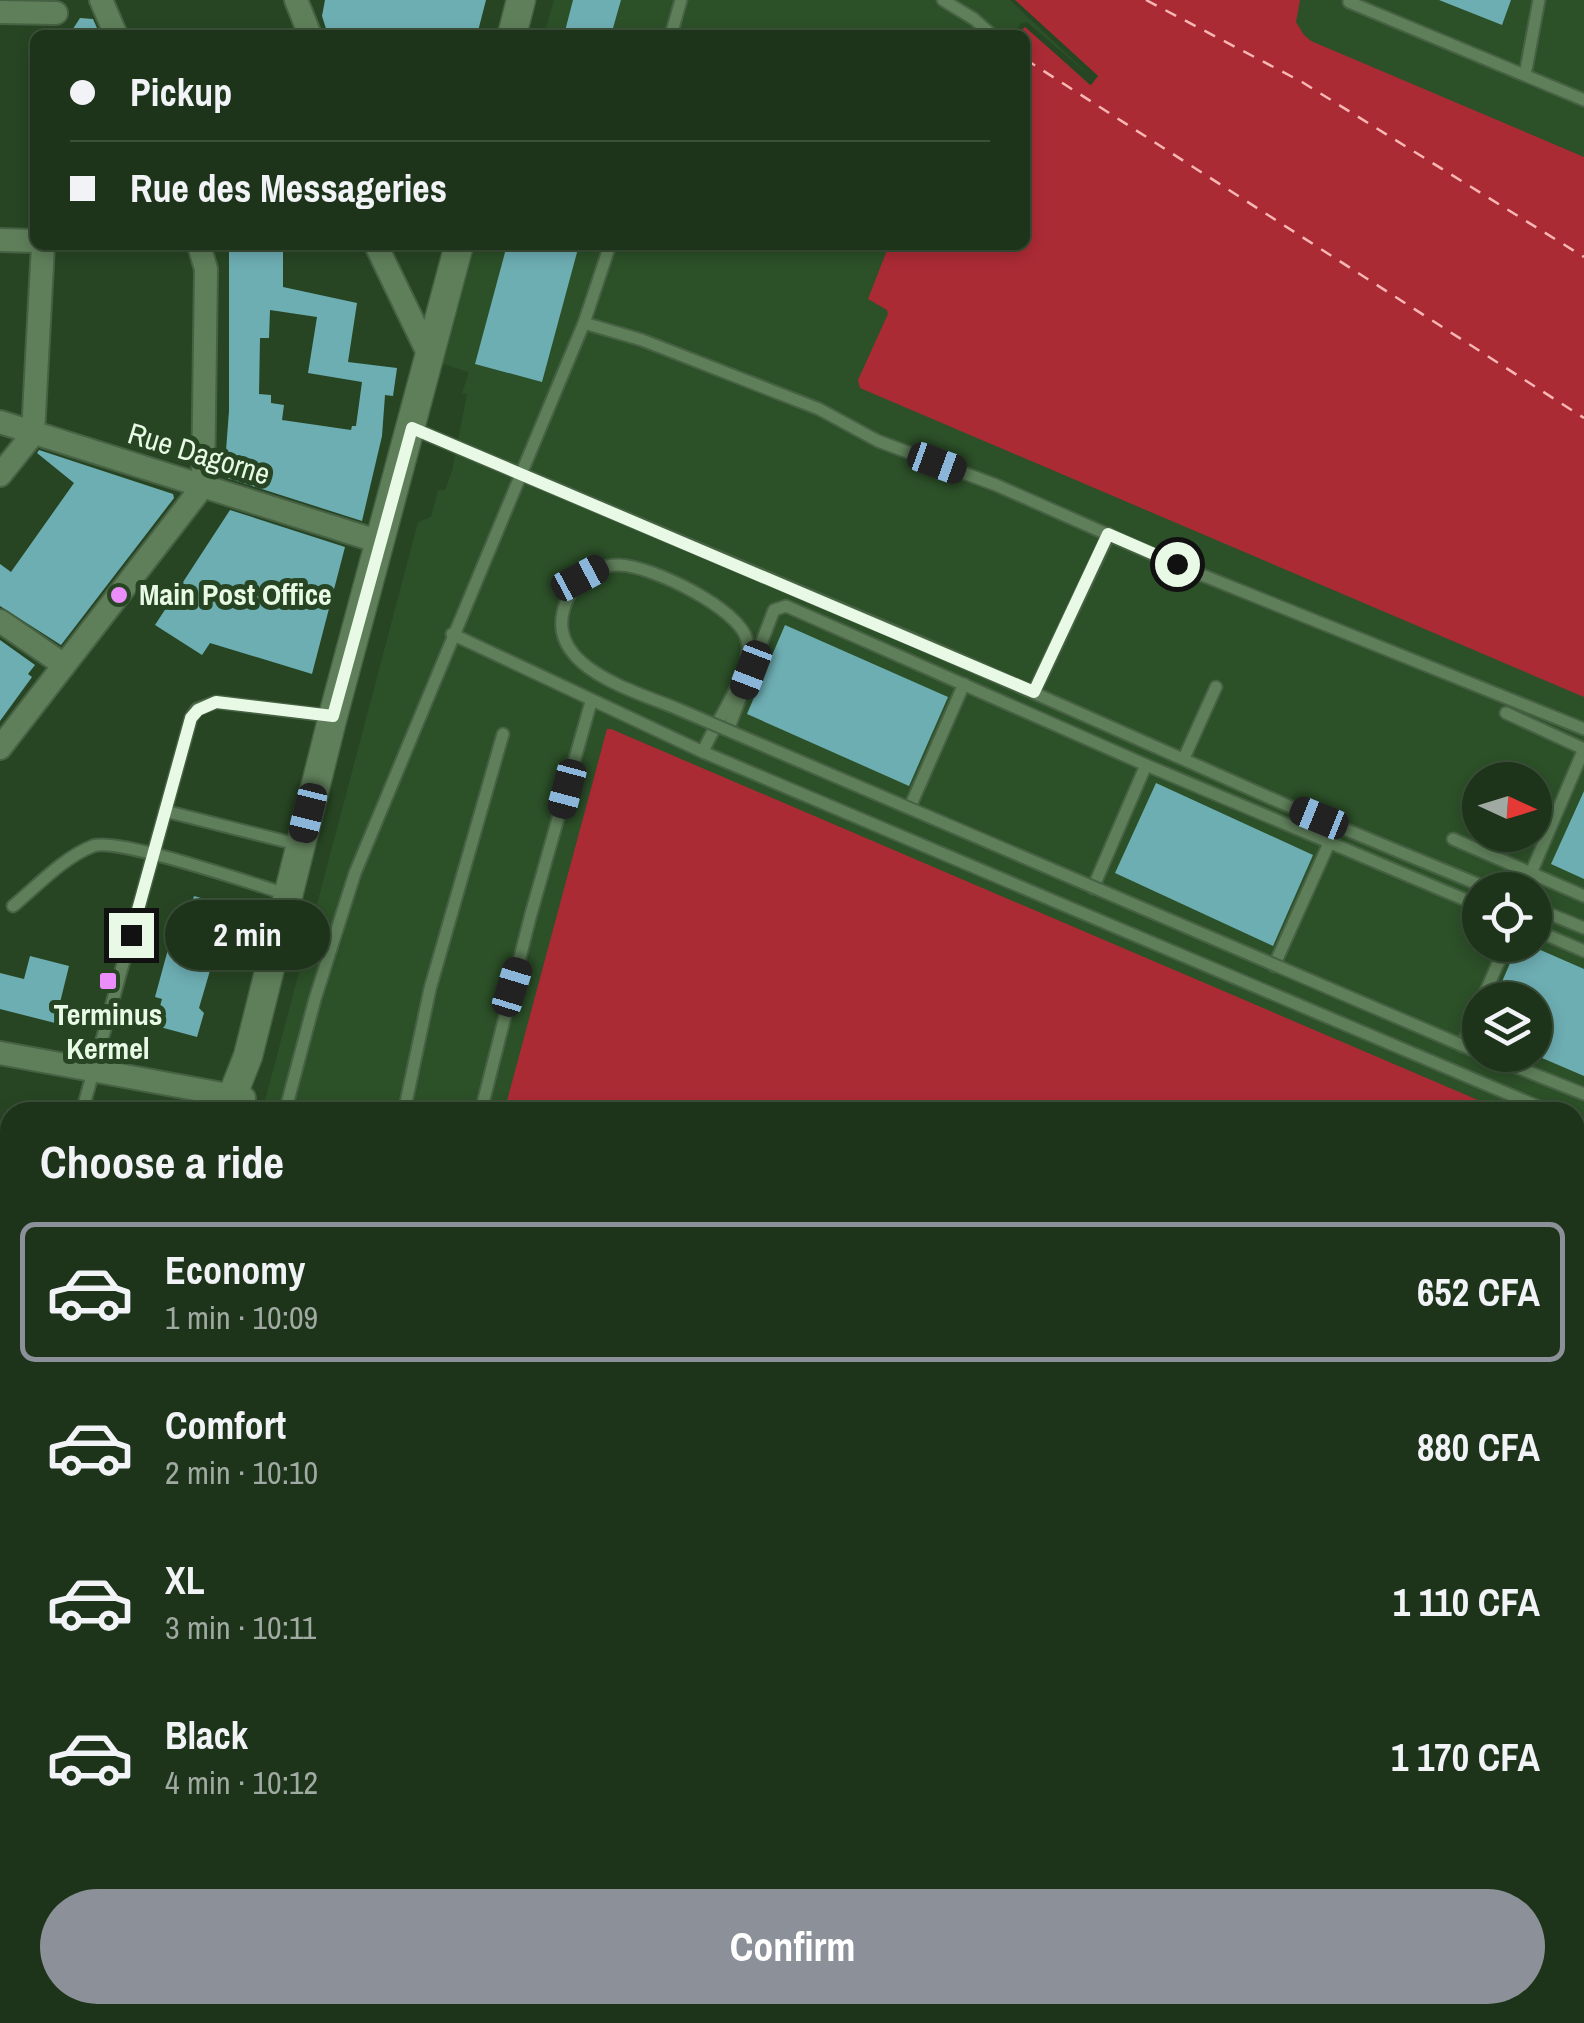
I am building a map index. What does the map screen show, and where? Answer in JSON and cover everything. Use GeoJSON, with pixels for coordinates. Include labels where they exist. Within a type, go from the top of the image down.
{"type":"FeatureCollection","features":[{"type":"Feature","properties":{"kind":"street"},"geometry":{"type":"LineString","coordinates":[[101,0],[114,30]]}},
{"type":"Feature","properties":{"kind":"street"},"geometry":{"type":"LineString","coordinates":[[296,0],[308,30]]}},
{"type":"Feature","properties":{"kind":"street"},"geometry":{"type":"LineString","coordinates":[[513,30],[520,0]]}},
{"type":"Feature","properties":{"kind":"street"},"geometry":{"type":"LineString","coordinates":[[0,12],[55,16]]}},
{"type":"Feature","properties":{"kind":"street"},"geometry":{"type":"LineString","coordinates":[[0,240],[30,241]]}},
{"type":"Feature","properties":{"kind":"street"},"geometry":{"type":"LineString","coordinates":[[0,476],[33,434],[43,250]]}},
{"type":"Feature","properties":{"kind":"street"},"geometry":{"type":"LineString","coordinates":[[0,748],[203,486],[206,284],[200,250]]}},
{"type":"Feature","properties":{"kind":"street"},"geometry":{"type":"LineString","coordinates":[[378,250],[431,359]]}},
{"type":"Feature","properties":{"kind":"street"},"geometry":{"type":"LineString","coordinates":[[236,1102],[333,716],[459,250]]}},
{"type":"Feature","properties":{"kind":"street","name":"Rue Dagorne"},"geometry":{"type":"LineString","coordinates":[[0,422],[380,542]]}},
{"type":"Feature","properties":{"kind":"street"},"geometry":{"type":"LineString","coordinates":[[0,621],[64,666]]}},
{"type":"Feature","properties":{"kind":"street"},"geometry":{"type":"LineString","coordinates":[[0,1052],[92,1069],[228,1102]]}},
{"type":"Feature","properties":{"kind":"lane"},"geometry":{"type":"LineString","coordinates":[[671,30],[680,0]]}},
{"type":"Feature","properties":{"kind":"lane"},"geometry":{"type":"LineString","coordinates":[[943,0],[986,30]]}},
{"type":"Feature","properties":{"kind":"lane"},"geometry":{"type":"LineString","coordinates":[[1525,75],[1539,0]]}},
{"type":"Feature","properties":{"kind":"lane"},"geometry":{"type":"LineString","coordinates":[[1349,2],[1584,100]]}},
{"type":"Feature","properties":{"kind":"lane"},"geometry":{"type":"LineString","coordinates":[[288,1102],[354,874],[584,322],[608,250]]}},
{"type":"Feature","properties":{"kind":"lane"},"geometry":{"type":"LineString","coordinates":[[584,322],[642,340],[819,409],[878,442],[996,485],[1584,729]]}},
{"type":"Feature","properties":{"kind":"lane"},"geometry":{"type":"LineString","coordinates":[[412,428],[1462,878]]}},
{"type":"Feature","properties":{"kind":"lane"},"geometry":{"type":"LineString","coordinates":[[1034,692],[1108,534]]}},
{"type":"Feature","properties":{"kind":"lane"},"geometry":{"type":"LineString","coordinates":[[703,752],[708,738],[716,723],[724,708],[747,663],[747,639],[741,627],[712,600],[637,568],[618,564],[598,568],[580,578],[563,614],[564,634],[572,656],[598,675],[694,716],[711,723],[728,730],[910,807],[1462,1046]]}},
{"type":"Feature","properties":{"kind":"lane"},"geometry":{"type":"LineString","coordinates":[[728,730],[774,610],[780,605],[1462,898]]}},
{"type":"Feature","properties":{"kind":"lane"},"geometry":{"type":"LineString","coordinates":[[452,634],[703,752],[1527,1102]]}},
{"type":"Feature","properties":{"kind":"lane"},"geometry":{"type":"LineString","coordinates":[[910,807],[964,684]]}},
{"type":"Feature","properties":{"kind":"lane"},"geometry":{"type":"LineString","coordinates":[[1184,758],[1216,687]]}},
{"type":"Feature","properties":{"kind":"lane"},"geometry":{"type":"LineString","coordinates":[[84,1102],[191,718],[216,702],[333,716]]}},
{"type":"Feature","properties":{"kind":"lane"},"geometry":{"type":"LineString","coordinates":[[483,1102],[591,702]]}},
{"type":"Feature","properties":{"kind":"lane"},"geometry":{"type":"LineString","coordinates":[[1453,839],[1531,872],[1584,749],[1506,713]]}},
{"type":"Feature","properties":{"kind":"lane"},"geometry":{"type":"LineString","coordinates":[[406,1102],[430,989],[503,734]]}},
{"type":"Feature","properties":{"kind":"lane"},"geometry":{"type":"LineString","coordinates":[[1093,888],[1146,765]]}},
{"type":"Feature","properties":{"kind":"lane"},"geometry":{"type":"LineString","coordinates":[[164,810],[300,846]]}},
{"type":"Feature","properties":{"kind":"lane"},"geometry":{"type":"LineString","coordinates":[[1274,966],[1330,841]]}},
{"type":"Feature","properties":{"kind":"lane"},"geometry":{"type":"LineString","coordinates":[[13,906],[70,860],[98,844],[287,894]]}},
{"type":"Feature","properties":{"kind":"lane"},"geometry":{"type":"LineString","coordinates":[[1552,882],[1584,896]]}},
{"type":"Feature","properties":{"kind":"lane"},"geometry":{"type":"LineString","coordinates":[[1552,915],[1584,928]]}},
{"type":"Feature","properties":{"kind":"lane"},"geometry":{"type":"LineString","coordinates":[[1552,937],[1584,951]]}},
{"type":"Feature","properties":{"kind":"lane"},"geometry":{"type":"LineString","coordinates":[[1528,1072],[1584,1094]]}},
{"type":"Feature","properties":{"kind":"shaded area"},"geometry":{"type":"Polygon","coordinates":[[[554,0],[1584,0],[1584,1102],[265,1102],[418,522],[431,517],[438,490],[445,490],[452,471],[467,394],[462,393],[469,372],[443,364],[473,250],[1030,250],[1030,30],[545,30],[554,0]]]}},
{"type":"Feature","properties":{"kind":"shaded area"},"geometry":{"type":"Polygon","coordinates":[[[1015,0],[1300,0],[1296,22],[1311,41],[1584,157],[1584,697],[860,388],[858,380],[888,314],[868,299],[887,250],[1030,250],[1030,31],[1090,85],[1098,76],[1015,0]]]}},
{"type":"Feature","properties":{"kind":"shaded area"},"geometry":{"type":"Polygon","coordinates":[[[607,729],[611,729],[1483,1102],[507,1102],[607,729]]]}},
{"type":"Feature","properties":{"kind":"pier"},"geometry":{"type":"Polygon","coordinates":[[[1010,0],[1015,0],[1098,76],[1091,85],[1030,30],[1016,30],[1027,22],[1091,77],[1010,0]]]}},
{"type":"Feature","properties":{"kind":"building"},"geometry":{"type":"Polygon","coordinates":[[[325,0],[486,0],[478,30],[326,30],[322,16],[325,0]]]}},
{"type":"Feature","properties":{"kind":"building"},"geometry":{"type":"Polygon","coordinates":[[[573,0],[621,0],[612,30],[565,30],[573,0]]]}},
{"type":"Feature","properties":{"kind":"building"},"geometry":{"type":"Polygon","coordinates":[[[1439,0],[1511,0],[1502,25],[1439,0]]]}},
{"type":"Feature","properties":{"kind":"building"},"geometry":{"type":"Polygon","coordinates":[[[80,18],[93,19],[98,30],[72,30],[80,18]]]}},
{"type":"Feature","properties":{"kind":"building"},"geometry":{"type":"Polygon","coordinates":[[[229,250],[283,250],[283,287],[357,303],[348,362],[397,368],[393,396],[385,395],[382,436],[362,521],[224,477],[229,411],[229,250]],[[270,310],[269,338],[260,338],[259,394],[271,395],[271,403],[284,405],[282,420],[351,430],[356,426],[362,382],[308,373],[317,317],[270,310]]]}},
{"type":"Feature","properties":{"kind":"building"},"geometry":{"type":"Polygon","coordinates":[[[506,250],[578,250],[542,382],[475,364],[506,250]]]}},
{"type":"Feature","properties":{"kind":"building"},"geometry":{"type":"Polygon","coordinates":[[[39,450],[173,494],[174,498],[61,645],[0,606],[0,564],[11,572],[74,483],[37,453],[39,450]]]}},
{"type":"Feature","properties":{"kind":"building"},"geometry":{"type":"Polygon","coordinates":[[[230,510],[345,547],[312,674],[210,643],[202,655],[155,625],[230,510]]]}},
{"type":"Feature","properties":{"kind":"building"},"geometry":{"type":"Polygon","coordinates":[[[785,625],[948,697],[909,786],[747,714],[785,625]]]}},
{"type":"Feature","properties":{"kind":"building"},"geometry":{"type":"Polygon","coordinates":[[[0,640],[35,665],[28,674],[32,677],[0,721],[0,640]]]}},
{"type":"Feature","properties":{"kind":"building"},"geometry":{"type":"Polygon","coordinates":[[[1156,783],[1313,855],[1273,946],[1115,873],[1156,783]]]}},
{"type":"Feature","properties":{"kind":"building"},"geometry":{"type":"Polygon","coordinates":[[[1584,791],[1584,879],[1551,864],[1584,791]]]}},
{"type":"Feature","properties":{"kind":"building"},"geometry":{"type":"Polygon","coordinates":[[[194,896],[229,906],[199,1008],[204,1013],[197,1037],[160,1027],[163,1019],[157,1017],[162,999],[155,997],[176,920],[181,921],[186,904],[191,906],[194,896]]]}},
{"type":"Feature","properties":{"kind":"building"},"geometry":{"type":"Polygon","coordinates":[[[1552,955],[1584,969],[1584,1076],[1552,1062],[1552,982],[1502,982],[1511,962],[1552,962],[1552,955]]]}},
{"type":"Feature","properties":{"kind":"building"},"geometry":{"type":"Polygon","coordinates":[[[30,956],[69,966],[55,1023],[0,1009],[0,973],[24,979],[30,956]]]}},
{"type":"Feature","properties":{"kind":"ferry route"},"geometry":{"type":"LineString","coordinates":[[1146,0],[1302,82],[1584,257]]}},
{"type":"Feature","properties":{"kind":"ferry route"},"geometry":{"type":"LineString","coordinates":[[1030,62],[1584,418]]}},
{"type":"Feature","properties":{"kind":"place","name":"Main Post Office"},"geometry":{"type":"Point","coordinates":[119,595]}},
{"type":"Feature","properties":{"kind":"place","name":"Terminus Kermel"},"geometry":{"type":"Point","coordinates":[108,981]}},
{"type":"Feature","properties":{"kind":"route"},"geometry":{"type":"LineString","coordinates":[[131,935],[191,718],[198,710],[216,702],[333,716],[412,428],[1034,692],[1108,534],[1177,564]]}}]}
